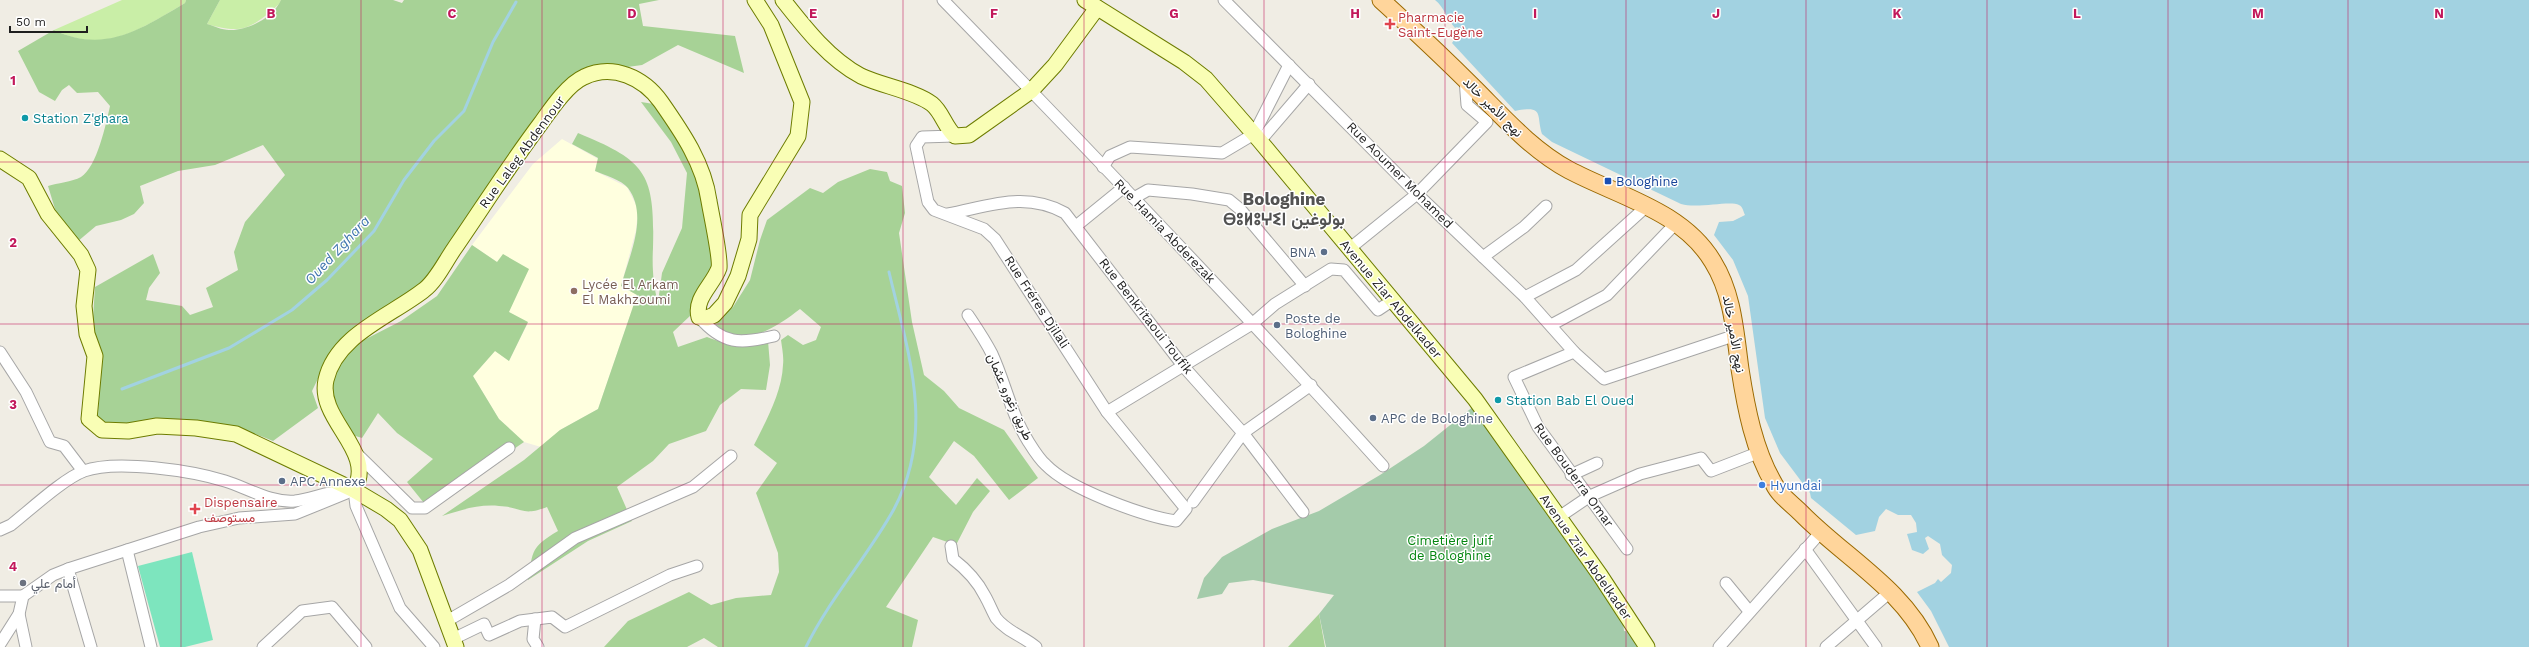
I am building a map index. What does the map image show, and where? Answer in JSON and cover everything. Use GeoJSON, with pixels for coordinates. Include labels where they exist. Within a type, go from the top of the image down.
{"type":"FeatureCollection","features":[{"type":"Feature","properties":{"kind":"main road","name":"نهج الأمير خالد"},"geometry":{"type":"LineString","coordinates":[[1381,0],[1465,79],[1521,136],[1547,157],[1583,177],[1647,206],[1676,223],[1696,239],[1713,262],[1730,305],[1753,432],[1774,486],[1820,532],[1890,592],[1908,613],[1930,647]]}},
{"type":"Feature","properties":{"kind":"street"},"geometry":{"type":"LineString","coordinates":[[699,317],[707,318],[714,315],[725,303],[738,276],[749,239],[750,215],[798,136],[802,102],[771,25],[755,0]]}},
{"type":"Feature","properties":{"kind":"street"},"geometry":{"type":"LineString","coordinates":[[783,0],[801,24],[832,55],[861,75],[933,104],[948,130],[955,136],[969,135],[1031,91],[1055,65],[1091,4]]}},
{"type":"Feature","properties":{"kind":"street","name":"Rue Hamia Abderezak"},"geometry":{"type":"LineString","coordinates":[[943,0],[1124,187],[1311,385],[1383,466]]}},
{"type":"Feature","properties":{"kind":"street","name":"Rue Aoumer Mohamed"},"geometry":{"type":"LineString","coordinates":[[1224,0],[1417,194],[1525,297],[1574,352],[1604,379],[1736,335]]}},
{"type":"Feature","properties":{"kind":"street","name":"Avenue Ziar Abdelkader"},"geometry":{"type":"LineString","coordinates":[[1091,4],[1184,62],[1206,79],[1257,137],[1475,399],[1560,517],[1647,647]]}},
{"type":"Feature","properties":{"kind":"street"},"geometry":{"type":"LineString","coordinates":[[1257,137],[1288,65]]}},
{"type":"Feature","properties":{"kind":"street","name":"Rue Laleg Abdennour"},"geometry":{"type":"LineString","coordinates":[[357,454],[335,420],[329,403],[325,382],[334,360],[353,340],[382,317],[426,289],[521,149],[559,99],[583,77],[603,72],[631,75],[654,93],[680,129],[701,168],[708,197],[720,266],[699,303],[699,317]]}},
{"type":"Feature","properties":{"kind":"street"},"geometry":{"type":"LineString","coordinates":[[1349,248],[1417,194],[1487,122],[1467,105],[1465,79]]}},
{"type":"Feature","properties":{"kind":"street"},"geometry":{"type":"LineString","coordinates":[[1103,167],[1110,156],[1130,147],[1222,154],[1257,137],[1309,84]]}},
{"type":"Feature","properties":{"kind":"street","name":"Rue Fréres Djilali"},"geometry":{"type":"LineString","coordinates":[[955,136],[922,137],[916,146],[928,202],[934,210],[948,214],[984,229],[995,239],[1107,412],[1189,505]]}},
{"type":"Feature","properties":{"kind":"street"},"geometry":{"type":"LineString","coordinates":[[0,159],[29,178],[48,214],[81,255],[88,270],[84,306],[87,334],[95,356],[89,419],[102,430],[128,431],[156,426],[196,428],[236,434],[354,490],[386,509],[409,531],[420,550],[455,643],[484,624],[489,635],[520,621],[552,617],[565,627],[670,576],[697,566]]}},
{"type":"Feature","properties":{"kind":"street"},"geometry":{"type":"LineString","coordinates":[[1076,226],[1124,187]]}},
{"type":"Feature","properties":{"kind":"street"},"geometry":{"type":"LineString","coordinates":[[1134,198],[1148,190],[1192,194],[1229,200],[1240,209],[1305,286]]}},
{"type":"Feature","properties":{"kind":"street","name":"Rue Benkritaoui Toufik"},"geometry":{"type":"LineString","coordinates":[[948,214],[1008,202],[1031,201],[1048,204],[1064,213],[1076,226],[1184,367],[1243,433],[1304,512]]}},
{"type":"Feature","properties":{"kind":"street"},"geometry":{"type":"LineString","coordinates":[[1483,257],[1524,226],[1546,206]]}},
{"type":"Feature","properties":{"kind":"street"},"geometry":{"type":"LineString","coordinates":[[1525,297],[1576,270],[1647,206]]}},
{"type":"Feature","properties":{"kind":"street"},"geometry":{"type":"LineString","coordinates":[[1551,325],[1607,295],[1676,223]]}},
{"type":"Feature","properties":{"kind":"street"},"geometry":{"type":"LineString","coordinates":[[1107,412],[1184,367],[1252,324],[1275,304],[1331,269],[1337,268],[1344,270],[1378,310],[1393,300]]}},
{"type":"Feature","properties":{"kind":"street","name":"طريق زغورو عثمان"},"geometry":{"type":"LineString","coordinates":[[968,315],[992,354],[1013,411],[1028,440],[1046,466],[1095,494],[1162,518],[1176,521],[1189,505]]}},
{"type":"Feature","properties":{"kind":"street"},"geometry":{"type":"LineString","coordinates":[[699,317],[712,332],[727,339],[751,341],[774,336]]}},
{"type":"Feature","properties":{"kind":"street"},"geometry":{"type":"LineString","coordinates":[[0,352],[26,392],[50,442],[64,446],[83,471]]}},
{"type":"Feature","properties":{"kind":"street","name":"Rue Bouderra Omar"},"geometry":{"type":"LineString","coordinates":[[1574,352],[1514,377],[1538,427],[1571,474],[1590,496],[1627,549]]}},
{"type":"Feature","properties":{"kind":"street"},"geometry":{"type":"LineString","coordinates":[[1189,505],[1243,433],[1311,385]]}},
{"type":"Feature","properties":{"kind":"street"},"geometry":{"type":"LineString","coordinates":[[357,454],[412,508],[418,510],[425,508],[509,448]]}},
{"type":"Feature","properties":{"kind":"street"},"geometry":{"type":"LineString","coordinates":[[1560,517],[1590,496],[1640,474],[1701,458],[1711,471],[1760,452]]}},
{"type":"Feature","properties":{"kind":"street"},"geometry":{"type":"LineString","coordinates":[[357,454],[358,482],[354,490],[356,506],[400,608],[434,647]]}},
{"type":"Feature","properties":{"kind":"street"},"geometry":{"type":"LineString","coordinates":[[447,621],[509,585],[575,538],[693,487],[731,456]]}},
{"type":"Feature","properties":{"kind":"street"},"geometry":{"type":"LineString","coordinates":[[1571,474],[1597,463]]}},
{"type":"Feature","properties":{"kind":"street"},"geometry":{"type":"LineString","coordinates":[[0,530],[11,525],[83,471],[94,468],[128,467],[166,469],[226,481],[271,499],[295,501],[325,492],[354,490]]}},
{"type":"Feature","properties":{"kind":"street"},"geometry":{"type":"LineString","coordinates":[[0,596],[23,596],[52,576],[68,568],[199,527],[239,518],[296,514],[354,490]]}},
{"type":"Feature","properties":{"kind":"street"},"geometry":{"type":"LineString","coordinates":[[1719,647],[1749,611],[1820,532]]}},
{"type":"Feature","properties":{"kind":"street"},"geometry":{"type":"LineString","coordinates":[[952,546],[953,559],[968,570],[984,593],[996,617],[1008,630],[1027,640],[1036,647]]}},
{"type":"Feature","properties":{"kind":"street"},"geometry":{"type":"LineString","coordinates":[[1805,549],[1876,647]]}},
{"type":"Feature","properties":{"kind":"street"},"geometry":{"type":"LineString","coordinates":[[127,550],[151,647]]}},
{"type":"Feature","properties":{"kind":"street"},"geometry":{"type":"LineString","coordinates":[[68,568],[91,647]]}},
{"type":"Feature","properties":{"kind":"street"},"geometry":{"type":"LineString","coordinates":[[1726,583],[1749,611]]}},
{"type":"Feature","properties":{"kind":"street"},"geometry":{"type":"LineString","coordinates":[[1826,647],[1890,592]]}},
{"type":"Feature","properties":{"kind":"street"},"geometry":{"type":"LineString","coordinates":[[0,644],[19,614],[23,596]]}},
{"type":"Feature","properties":{"kind":"street"},"geometry":{"type":"LineString","coordinates":[[263,647],[302,611],[332,606],[366,647]]}},
{"type":"Feature","properties":{"kind":"street"},"geometry":{"type":"LineString","coordinates":[[19,614],[26,647]]}},
{"type":"Feature","properties":{"kind":"street"},"geometry":{"type":"LineString","coordinates":[[535,619],[533,639],[538,647]]}},
{"type":"Feature","properties":{"kind":"shaded area","name":"Lycée El Arkam El Makhzoumi"},"geometry":{"type":"Polygon","coordinates":[[[562,139],[598,159],[595,171],[627,187],[638,209],[636,230],[621,286],[637,295],[598,409],[560,430],[541,447],[524,442],[499,419],[473,376],[495,351],[509,361],[528,323],[509,312],[497,262],[472,245],[533,164],[562,139]]]}},
{"type":"Feature","properties":{"kind":"green space"},"geometry":{"type":"Polygon","coordinates":[[[122,0],[186,0],[185,3],[153,22],[122,36],[90,40],[72,37],[54,30],[122,0]]]}},
{"type":"Feature","properties":{"kind":"green space"},"geometry":{"type":"Polygon","coordinates":[[[186,0],[220,0],[207,24],[221,29],[236,30],[251,26],[266,18],[281,0],[393,0],[402,3],[404,0],[659,0],[639,4],[643,26],[735,36],[744,73],[678,45],[642,65],[613,69],[549,105],[417,290],[326,362],[312,391],[318,408],[273,441],[230,427],[192,422],[153,423],[109,427],[98,420],[99,366],[92,334],[95,287],[153,254],[160,273],[149,288],[146,300],[182,306],[190,315],[213,307],[206,288],[238,270],[234,252],[245,222],[285,175],[263,145],[215,165],[178,171],[140,186],[144,203],[134,214],[121,220],[96,226],[77,242],[62,232],[48,186],[77,179],[87,172],[100,144],[110,106],[98,92],[77,93],[69,85],[62,90],[55,101],[39,92],[18,51],[54,30],[72,37],[90,40],[106,39],[122,35],[153,22],[185,3],[186,0]]]}},
{"type":"Feature","properties":{"kind":"green space"},"geometry":{"type":"Polygon","coordinates":[[[220,0],[281,0],[279,4],[254,24],[238,29],[230,29],[207,24],[220,0]]]}},
{"type":"Feature","properties":{"kind":"green space"},"geometry":{"type":"Polygon","coordinates":[[[641,102],[654,104],[711,192],[712,277],[691,315],[673,332],[678,347],[707,337],[730,344],[752,344],[768,341],[770,365],[766,390],[741,389],[720,405],[706,431],[669,444],[653,461],[617,487],[632,521],[588,541],[528,580],[535,550],[549,536],[558,531],[547,507],[532,511],[522,511],[507,507],[484,506],[442,516],[524,460],[560,430],[598,409],[637,295],[621,286],[635,236],[637,211],[634,199],[628,188],[617,180],[595,171],[598,158],[572,144],[578,133],[619,152],[632,162],[642,173],[648,186],[652,202],[653,275],[658,302],[662,273],[682,228],[687,173],[671,142],[641,102]]]}},
{"type":"Feature","properties":{"kind":"green space"},"geometry":{"type":"Polygon","coordinates":[[[870,169],[887,172],[890,181],[902,186],[905,213],[899,233],[912,322],[924,375],[944,391],[959,408],[1004,430],[1038,478],[1009,500],[974,456],[954,441],[929,477],[956,505],[977,478],[990,491],[973,512],[956,545],[933,537],[886,607],[918,620],[912,647],[718,647],[704,638],[687,647],[604,647],[628,621],[689,592],[711,605],[736,598],[771,595],[779,572],[778,553],[756,493],[777,463],[754,445],[773,406],[780,386],[783,362],[781,340],[788,335],[803,345],[816,340],[821,327],[800,309],[769,329],[758,334],[747,336],[736,335],[725,331],[714,323],[733,307],[750,280],[760,240],[767,220],[810,188],[823,193],[838,182],[870,169]]]}},
{"type":"Feature","properties":{"kind":"green space"},"geometry":{"type":"Polygon","coordinates":[[[472,245],[497,262],[503,254],[529,269],[509,312],[528,322],[509,361],[495,351],[473,376],[499,419],[524,442],[428,508],[407,482],[433,459],[397,433],[378,413],[362,438],[349,434],[338,414],[329,382],[340,359],[360,342],[401,321],[437,296],[472,245]]]}},
{"type":"Feature","properties":{"kind":"green space","name":"Cimetière juif de Bologhine"},"geometry":{"type":"Polygon","coordinates":[[[1474,406],[1623,622],[1624,631],[1632,632],[1640,647],[1326,647],[1319,614],[1334,595],[1253,580],[1229,583],[1222,594],[1197,599],[1204,578],[1222,557],[1272,529],[1319,511],[1380,475],[1424,446],[1474,406]]]}},
{"type":"Feature","properties":{"kind":"green space"},"geometry":{"type":"Polygon","coordinates":[[[192,552],[213,640],[185,647],[160,647],[138,566],[192,552]]]}},
{"type":"Feature","properties":{"kind":"green space"},"geometry":{"type":"Polygon","coordinates":[[[1319,614],[1325,647],[1288,647],[1319,614]]]}},
{"type":"Feature","properties":{"kind":"water"},"geometry":{"type":"Polygon","coordinates":[[[1435,0],[2529,0],[2529,647],[1949,647],[1931,611],[1917,592],[1935,583],[1938,579],[1941,582],[1951,573],[1952,565],[1942,555],[1940,544],[1928,536],[1925,538],[1929,549],[1923,554],[1912,550],[1907,534],[1917,532],[1916,523],[1911,515],[1898,515],[1886,509],[1879,517],[1875,531],[1856,535],[1811,498],[1810,493],[1780,453],[1765,418],[1748,296],[1733,260],[1714,235],[1719,222],[1733,221],[1745,215],[1741,207],[1739,205],[1729,203],[1696,206],[1681,204],[1552,142],[1542,134],[1538,113],[1531,109],[1515,111],[1452,43],[1461,30],[1457,27],[1455,28],[1441,6],[1435,0]]]}},
{"type":"Feature","properties":{"kind":"waterway","name":"Oued Zghara"},"geometry":{"type":"LineString","coordinates":[[122,389],[229,348],[292,310],[327,280],[374,231],[404,180],[434,141],[464,111],[493,42],[516,2]]}},
{"type":"Feature","properties":{"kind":"waterway"},"geometry":{"type":"LineString","coordinates":[[806,647],[826,611],[873,544],[894,509],[907,480],[914,450],[916,421],[910,362],[889,272]]}},
{"type":"Feature","properties":{"kind":"place","name":"Pharmacie Saint-Eugène"},"geometry":{"type":"Point","coordinates":[1390,24]}},
{"type":"Feature","properties":{"kind":"place","name":"Station Z'ghara"},"geometry":{"type":"Point","coordinates":[25,118]}},
{"type":"Feature","properties":{"kind":"place","name":"Bologhine"},"geometry":{"type":"Point","coordinates":[1608,181]}},
{"type":"Feature","properties":{"kind":"place","name":"BNA"},"geometry":{"type":"Point","coordinates":[1324,252]}},
{"type":"Feature","properties":{"kind":"place","name":"Lycée El Arkam El Makhzoumi"},"geometry":{"type":"Point","coordinates":[574,291]}},
{"type":"Feature","properties":{"kind":"place","name":"Poste de Bologhine"},"geometry":{"type":"Point","coordinates":[1277,325]}},
{"type":"Feature","properties":{"kind":"place","name":"Station Bab El Oued"},"geometry":{"type":"Point","coordinates":[1498,400]}},
{"type":"Feature","properties":{"kind":"place","name":"APC de Bologhine"},"geometry":{"type":"Point","coordinates":[1373,418]}},
{"type":"Feature","properties":{"kind":"place","name":"APC Annexe"},"geometry":{"type":"Point","coordinates":[282,481]}},
{"type":"Feature","properties":{"kind":"place","name":"Hyundai"},"geometry":{"type":"Point","coordinates":[1762,485]}},
{"type":"Feature","properties":{"kind":"place","name":"Dispensaire مستوصف"},"geometry":{"type":"Point","coordinates":[195,509]}},
{"type":"Feature","properties":{"kind":"place","name":"أمام علي"},"geometry":{"type":"Point","coordinates":[23,583]}},
{"type":"Feature","properties":{"kind":"district","name":"Bologhine ⴱⵓⵍⵓⵖⵉⵏ بولوغين"},"geometry":{"type":"Point","coordinates":[1284,209]}}]}
